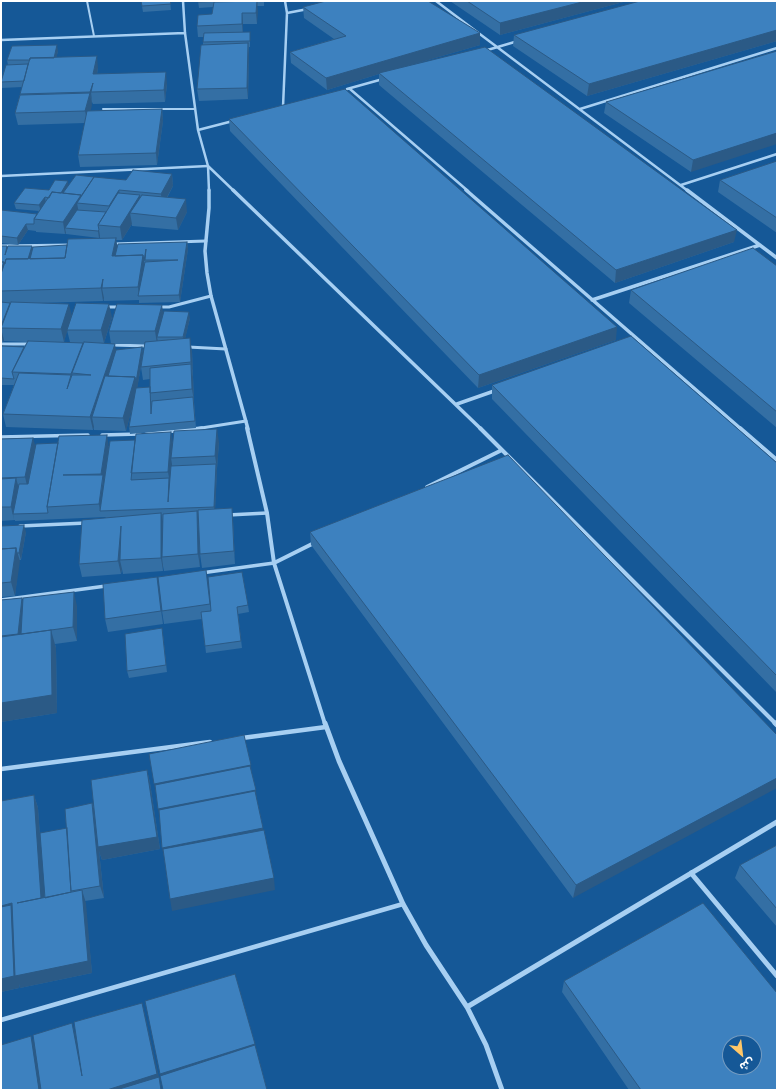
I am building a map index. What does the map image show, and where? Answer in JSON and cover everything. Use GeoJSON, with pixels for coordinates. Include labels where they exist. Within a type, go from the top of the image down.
{"type":"FeatureCollection","features":[{"type":"Feature","properties":{"kind":"street"},"geometry":{"type":"LineString","coordinates":[[183,1],[185,33],[198,130],[208,166],[209,208],[206,241],[207,273],[211,296],[246,421],[267,513],[274,563],[326,727],[403,904],[426,945],[467,1007],[486,1045],[502,1090]]}},
{"type":"Feature","properties":{"kind":"street"},"geometry":{"type":"LineString","coordinates":[[283,107],[287,13],[285,1]]}},
{"type":"Feature","properties":{"kind":"street"},"geometry":{"type":"LineString","coordinates":[[436,1],[777,258]]}},
{"type":"Feature","properties":{"kind":"street"},"geometry":{"type":"LineString","coordinates":[[287,13],[309,9]]}},
{"type":"Feature","properties":{"kind":"street"},"geometry":{"type":"LineString","coordinates":[[1,40],[185,33]]}},
{"type":"Feature","properties":{"kind":"street"},"geometry":{"type":"LineString","coordinates":[[483,51],[520,40]]}},
{"type":"Feature","properties":{"kind":"street"},"geometry":{"type":"LineString","coordinates":[[580,109],[777,48]]}},
{"type":"Feature","properties":{"kind":"street"},"geometry":{"type":"LineString","coordinates":[[342,91],[387,78]]}},
{"type":"Feature","properties":{"kind":"street"},"geometry":{"type":"LineString","coordinates":[[350,89],[777,460]]}},
{"type":"Feature","properties":{"kind":"street"},"geometry":{"type":"LineString","coordinates":[[276,109],[290,105]]}},
{"type":"Feature","properties":{"kind":"street"},"geometry":{"type":"LineString","coordinates":[[198,130],[234,121]]}},
{"type":"Feature","properties":{"kind":"street"},"geometry":{"type":"LineString","coordinates":[[681,185],[777,154]]}},
{"type":"Feature","properties":{"kind":"street"},"geometry":{"type":"LineString","coordinates":[[1,176],[208,166],[457,404],[777,724]]}},
{"type":"Feature","properties":{"kind":"street"},"geometry":{"type":"LineString","coordinates":[[105,244],[206,241]]}},
{"type":"Feature","properties":{"kind":"street"},"geometry":{"type":"LineString","coordinates":[[1,246],[74,245]]}},
{"type":"Feature","properties":{"kind":"street"},"geometry":{"type":"LineString","coordinates":[[592,300],[760,245]]}},
{"type":"Feature","properties":{"kind":"street"},"geometry":{"type":"LineString","coordinates":[[154,307],[170,307],[211,296]]}},
{"type":"Feature","properties":{"kind":"street"},"geometry":{"type":"LineString","coordinates":[[100,307],[124,307]]}},
{"type":"Feature","properties":{"kind":"street"},"geometry":{"type":"LineString","coordinates":[[631,343],[639,340]]}},
{"type":"Feature","properties":{"kind":"street"},"geometry":{"type":"LineString","coordinates":[[1,344],[31,344]]}},
{"type":"Feature","properties":{"kind":"street"},"geometry":{"type":"LineString","coordinates":[[107,345],[152,346]]}},
{"type":"Feature","properties":{"kind":"street"},"geometry":{"type":"LineString","coordinates":[[182,347],[226,349]]}},
{"type":"Feature","properties":{"kind":"street"},"geometry":{"type":"LineString","coordinates":[[457,404],[500,389]]}},
{"type":"Feature","properties":{"kind":"street"},"geometry":{"type":"LineString","coordinates":[[1,437],[126,435],[172,432],[246,421]]}},
{"type":"Feature","properties":{"kind":"street"},"geometry":{"type":"LineString","coordinates":[[424,489],[502,450]]}},
{"type":"Feature","properties":{"kind":"street"},"geometry":{"type":"LineString","coordinates":[[221,516],[267,513]]}},
{"type":"Feature","properties":{"kind":"street"},"geometry":{"type":"LineString","coordinates":[[17,526],[88,523]]}},
{"type":"Feature","properties":{"kind":"street"},"geometry":{"type":"LineString","coordinates":[[196,574],[274,563],[316,542]]}},
{"type":"Feature","properties":{"kind":"street"},"geometry":{"type":"LineString","coordinates":[[1,600],[110,586]]}},
{"type":"Feature","properties":{"kind":"street"},"geometry":{"type":"LineString","coordinates":[[239,738],[326,727]]}},
{"type":"Feature","properties":{"kind":"street"},"geometry":{"type":"LineString","coordinates":[[1,769],[215,741]]}},
{"type":"Feature","properties":{"kind":"street"},"geometry":{"type":"LineString","coordinates":[[467,1007],[777,822]]}},
{"type":"Feature","properties":{"kind":"street"},"geometry":{"type":"LineString","coordinates":[[691,873],[777,976]]}},
{"type":"Feature","properties":{"kind":"street"},"geometry":{"type":"LineString","coordinates":[[1,1020],[403,904]]}},
{"type":"Feature","properties":{"kind":"lane"},"geometry":{"type":"LineString","coordinates":[[87,1],[94,36]]}},
{"type":"Feature","properties":{"kind":"lane"},"geometry":{"type":"LineString","coordinates":[[103,109],[195,109]]}},
{"type":"Feature","properties":{"kind":"building"},"geometry":{"type":"Polygon","coordinates":[[[141,1],[170,1],[171,4],[142,6],[141,1]]]}},
{"type":"Feature","properties":{"kind":"building"},"geometry":{"type":"Polygon","coordinates":[[[198,1],[224,1],[198,2],[198,1]]]}},
{"type":"Feature","properties":{"kind":"building"},"geometry":{"type":"Polygon","coordinates":[[[257,1],[256,13],[242,13],[242,24],[197,26],[198,15],[212,14],[214,2],[257,1]]]}},
{"type":"Feature","properties":{"kind":"building"},"geometry":{"type":"Polygon","coordinates":[[[326,1],[428,1],[480,33],[326,78],[290,52],[346,36],[303,7],[326,1]]]}},
{"type":"Feature","properties":{"kind":"building"},"geometry":{"type":"Polygon","coordinates":[[[467,1],[586,1],[500,23],[467,1]]]}},
{"type":"Feature","properties":{"kind":"building"},"geometry":{"type":"Polygon","coordinates":[[[640,1],[777,1],[777,30],[589,84],[514,35],[640,1]]]}},
{"type":"Feature","properties":{"kind":"building"},"geometry":{"type":"Polygon","coordinates":[[[250,32],[250,41],[203,42],[204,33],[250,32]]]}},
{"type":"Feature","properties":{"kind":"building"},"geometry":{"type":"Polygon","coordinates":[[[248,43],[247,88],[197,89],[201,45],[248,43]]]}},
{"type":"Feature","properties":{"kind":"building"},"geometry":{"type":"Polygon","coordinates":[[[57,45],[54,58],[7,60],[12,46],[57,45]]]}},
{"type":"Feature","properties":{"kind":"building"},"geometry":{"type":"Polygon","coordinates":[[[485,47],[737,230],[616,270],[379,73],[485,47]]]}},
{"type":"Feature","properties":{"kind":"building"},"geometry":{"type":"Polygon","coordinates":[[[777,51],[777,133],[693,160],[606,102],[777,51]]]}},
{"type":"Feature","properties":{"kind":"building"},"geometry":{"type":"Polygon","coordinates":[[[97,56],[93,74],[166,72],[164,90],[91,92],[93,83],[90,92],[20,94],[30,58],[97,56]]]}},
{"type":"Feature","properties":{"kind":"building"},"geometry":{"type":"Polygon","coordinates":[[[28,64],[24,81],[1,82],[6,65],[28,64]]]}},
{"type":"Feature","properties":{"kind":"building"},"geometry":{"type":"Polygon","coordinates":[[[345,89],[617,327],[479,375],[229,119],[345,89]]]}},
{"type":"Feature","properties":{"kind":"building"},"geometry":{"type":"Polygon","coordinates":[[[90,93],[85,111],[15,113],[20,95],[90,93]]]}},
{"type":"Feature","properties":{"kind":"building"},"geometry":{"type":"Polygon","coordinates":[[[162,109],[156,153],[78,155],[87,111],[162,109]]]}},
{"type":"Feature","properties":{"kind":"building"},"geometry":{"type":"Polygon","coordinates":[[[777,161],[777,218],[720,180],[777,161]]]}},
{"type":"Feature","properties":{"kind":"building"},"geometry":{"type":"Polygon","coordinates":[[[133,170],[172,174],[161,194],[119,190],[109,206],[77,203],[94,177],[126,180],[133,170]]]}},
{"type":"Feature","properties":{"kind":"building"},"geometry":{"type":"Polygon","coordinates":[[[76,175],[94,177],[81,196],[63,193],[76,175]]]}},
{"type":"Feature","properties":{"kind":"building"},"geometry":{"type":"Polygon","coordinates":[[[55,180],[68,181],[61,193],[52,192],[49,198],[45,197],[39,205],[14,203],[25,188],[49,190],[55,180]]]}},
{"type":"Feature","properties":{"kind":"building"},"geometry":{"type":"Polygon","coordinates":[[[52,192],[81,195],[63,222],[34,219],[52,192]]]}},
{"type":"Feature","properties":{"kind":"building"},"geometry":{"type":"Polygon","coordinates":[[[118,193],[140,195],[120,227],[98,225],[118,193]]]}},
{"type":"Feature","properties":{"kind":"building"},"geometry":{"type":"Polygon","coordinates":[[[142,195],[186,199],[176,218],[130,213],[142,195]]]}},
{"type":"Feature","properties":{"kind":"building"},"geometry":{"type":"Polygon","coordinates":[[[1,210],[37,214],[34,219],[34,224],[26,224],[17,238],[1,236],[1,210]]]}},
{"type":"Feature","properties":{"kind":"building"},"geometry":{"type":"Polygon","coordinates":[[[77,210],[106,212],[98,225],[99,230],[65,228],[77,210]]]}},
{"type":"Feature","properties":{"kind":"building"},"geometry":{"type":"Polygon","coordinates":[[[116,238],[112,256],[143,255],[138,287],[102,288],[103,279],[101,288],[1,291],[1,274],[6,259],[65,258],[68,239],[116,238]]]}},
{"type":"Feature","properties":{"kind":"building"},"geometry":{"type":"Polygon","coordinates":[[[187,242],[179,295],[138,296],[145,262],[178,260],[145,260],[146,249],[144,261],[143,255],[115,256],[118,244],[187,242]]]}},
{"type":"Feature","properties":{"kind":"building"},"geometry":{"type":"Polygon","coordinates":[[[67,245],[65,258],[30,259],[33,247],[67,245]]]}},
{"type":"Feature","properties":{"kind":"building"},"geometry":{"type":"Polygon","coordinates":[[[1,246],[7,246],[5,255],[8,246],[32,246],[28,259],[6,259],[5,264],[4,262],[1,262],[1,246]]]}},
{"type":"Feature","properties":{"kind":"building"},"geometry":{"type":"Polygon","coordinates":[[[753,248],[777,266],[777,412],[631,290],[753,248]]]}},
{"type":"Feature","properties":{"kind":"building"},"geometry":{"type":"Polygon","coordinates":[[[1,262],[4,262],[1,270],[1,262]]]}},
{"type":"Feature","properties":{"kind":"building"},"geometry":{"type":"Polygon","coordinates":[[[1,302],[10,303],[1,326],[1,302]]]}},
{"type":"Feature","properties":{"kind":"building"},"geometry":{"type":"Polygon","coordinates":[[[11,302],[69,304],[61,329],[1,328],[11,302]]]}},
{"type":"Feature","properties":{"kind":"building"},"geometry":{"type":"Polygon","coordinates":[[[76,303],[109,304],[101,330],[67,330],[76,303]]]}},
{"type":"Feature","properties":{"kind":"building"},"geometry":{"type":"Polygon","coordinates":[[[117,304],[162,305],[155,331],[109,331],[117,304]]]}},
{"type":"Feature","properties":{"kind":"building"},"geometry":{"type":"Polygon","coordinates":[[[164,311],[189,312],[183,337],[157,337],[164,311]]]}},
{"type":"Feature","properties":{"kind":"building"},"geometry":{"type":"Polygon","coordinates":[[[631,336],[777,463],[777,676],[492,385],[631,336]]]}},
{"type":"Feature","properties":{"kind":"building"},"geometry":{"type":"Polygon","coordinates":[[[190,338],[191,362],[141,367],[145,342],[190,338]]]}},
{"type":"Feature","properties":{"kind":"building"},"geometry":{"type":"Polygon","coordinates":[[[28,341],[83,343],[71,374],[12,372],[28,341]]]}},
{"type":"Feature","properties":{"kind":"building"},"geometry":{"type":"Polygon","coordinates":[[[84,342],[115,344],[90,417],[3,414],[19,373],[71,375],[67,389],[72,375],[91,375],[72,373],[84,342]]]}},
{"type":"Feature","properties":{"kind":"building"},"geometry":{"type":"Polygon","coordinates":[[[2,346],[24,347],[12,372],[14,379],[1,378],[2,346]]]}},
{"type":"Feature","properties":{"kind":"building"},"geometry":{"type":"Polygon","coordinates":[[[142,347],[136,382],[135,377],[108,376],[116,350],[142,347]]]}},
{"type":"Feature","properties":{"kind":"building"},"geometry":{"type":"Polygon","coordinates":[[[191,364],[192,389],[150,393],[150,368],[191,364]]]}},
{"type":"Feature","properties":{"kind":"building"},"geometry":{"type":"Polygon","coordinates":[[[105,376],[135,377],[123,418],[92,417],[105,376]]]}},
{"type":"Feature","properties":{"kind":"building"},"geometry":{"type":"Polygon","coordinates":[[[150,387],[151,414],[152,401],[193,397],[195,421],[129,427],[136,388],[150,387]]]}},
{"type":"Feature","properties":{"kind":"building"},"geometry":{"type":"Polygon","coordinates":[[[217,429],[215,456],[171,458],[174,431],[217,429]]]}},
{"type":"Feature","properties":{"kind":"building"},"geometry":{"type":"Polygon","coordinates":[[[171,432],[168,472],[131,473],[136,434],[171,432]]]}},
{"type":"Feature","properties":{"kind":"building"},"geometry":{"type":"Polygon","coordinates":[[[107,435],[101,474],[63,475],[103,475],[99,504],[47,507],[59,436],[107,435]]]}},
{"type":"Feature","properties":{"kind":"building"},"geometry":{"type":"Polygon","coordinates":[[[33,438],[25,477],[1,478],[1,439],[33,438]]]}},
{"type":"Feature","properties":{"kind":"building"},"geometry":{"type":"Polygon","coordinates":[[[135,440],[131,480],[169,478],[168,502],[171,466],[216,464],[214,507],[100,511],[110,441],[135,440]]]}},
{"type":"Feature","properties":{"kind":"building"},"geometry":{"type":"Polygon","coordinates":[[[58,443],[47,507],[48,513],[13,514],[19,484],[28,484],[36,444],[58,443]]]}},
{"type":"Feature","properties":{"kind":"building"},"geometry":{"type":"Polygon","coordinates":[[[508,455],[777,735],[777,778],[576,885],[310,532],[508,455]]]}},
{"type":"Feature","properties":{"kind":"building"},"geometry":{"type":"Polygon","coordinates":[[[16,478],[11,507],[1,507],[1,479],[16,478]]]}},
{"type":"Feature","properties":{"kind":"building"},"geometry":{"type":"Polygon","coordinates":[[[232,508],[234,551],[200,554],[198,510],[232,508]]]}},
{"type":"Feature","properties":{"kind":"building"},"geometry":{"type":"Polygon","coordinates":[[[197,511],[198,554],[162,557],[163,514],[197,511]]]}},
{"type":"Feature","properties":{"kind":"building"},"geometry":{"type":"Polygon","coordinates":[[[161,513],[161,558],[120,560],[121,526],[118,561],[79,564],[82,520],[161,513]]]}},
{"type":"Feature","properties":{"kind":"building"},"geometry":{"type":"Polygon","coordinates":[[[24,525],[19,553],[17,553],[16,548],[1,549],[1,526],[24,525]]]}},
{"type":"Feature","properties":{"kind":"building"},"geometry":{"type":"Polygon","coordinates":[[[16,548],[11,582],[1,583],[1,549],[16,548]]]}},
{"type":"Feature","properties":{"kind":"building"},"geometry":{"type":"Polygon","coordinates":[[[206,570],[210,604],[162,611],[158,577],[206,570]]]}},
{"type":"Feature","properties":{"kind":"building"},"geometry":{"type":"Polygon","coordinates":[[[242,572],[248,605],[237,607],[241,641],[205,646],[201,612],[211,611],[208,577],[242,572]]]}},
{"type":"Feature","properties":{"kind":"building"},"geometry":{"type":"Polygon","coordinates":[[[157,577],[161,611],[105,619],[103,584],[157,577]]]}},
{"type":"Feature","properties":{"kind":"building"},"geometry":{"type":"Polygon","coordinates":[[[74,592],[73,627],[21,634],[23,598],[74,592]]]}},
{"type":"Feature","properties":{"kind":"building"},"geometry":{"type":"Polygon","coordinates":[[[22,598],[18,634],[1,636],[1,600],[22,598]]]}},
{"type":"Feature","properties":{"kind":"building"},"geometry":{"type":"Polygon","coordinates":[[[162,628],[166,665],[127,671],[125,634],[162,628]]]}},
{"type":"Feature","properties":{"kind":"building"},"geometry":{"type":"Polygon","coordinates":[[[51,630],[52,695],[1,703],[1,637],[51,630]]]}},
{"type":"Feature","properties":{"kind":"building"},"geometry":{"type":"Polygon","coordinates":[[[244,735],[251,765],[154,784],[149,754],[244,735]]]}},
{"type":"Feature","properties":{"kind":"building"},"geometry":{"type":"Polygon","coordinates":[[[250,766],[256,790],[158,809],[155,785],[250,766]]]}},
{"type":"Feature","properties":{"kind":"building"},"geometry":{"type":"Polygon","coordinates":[[[147,770],[157,837],[98,847],[91,780],[147,770]]]}},
{"type":"Feature","properties":{"kind":"building"},"geometry":{"type":"Polygon","coordinates":[[[255,791],[263,828],[162,848],[159,810],[255,791]]]}},
{"type":"Feature","properties":{"kind":"building"},"geometry":{"type":"Polygon","coordinates":[[[34,795],[41,898],[17,903],[82,890],[88,961],[15,976],[12,903],[1,906],[1,801],[34,795]]]}},
{"type":"Feature","properties":{"kind":"building"},"geometry":{"type":"Polygon","coordinates":[[[92,803],[100,886],[71,891],[65,809],[92,803]]]}},
{"type":"Feature","properties":{"kind":"building"},"geometry":{"type":"Polygon","coordinates":[[[67,828],[71,892],[45,898],[40,833],[67,828]]]}},
{"type":"Feature","properties":{"kind":"building"},"geometry":{"type":"Polygon","coordinates":[[[264,830],[274,878],[170,899],[163,849],[264,830]]]}},
{"type":"Feature","properties":{"kind":"building"},"geometry":{"type":"Polygon","coordinates":[[[777,845],[777,909],[740,865],[777,845]]]}},
{"type":"Feature","properties":{"kind":"building"},"geometry":{"type":"Polygon","coordinates":[[[703,903],[777,993],[777,1090],[641,1090],[564,981],[703,903]]]}},
{"type":"Feature","properties":{"kind":"building"},"geometry":{"type":"Polygon","coordinates":[[[11,905],[14,976],[1,979],[1,907],[11,905]]]}},
{"type":"Feature","properties":{"kind":"building"},"geometry":{"type":"Polygon","coordinates":[[[235,974],[255,1044],[160,1074],[145,1001],[235,974]]]}},
{"type":"Feature","properties":{"kind":"building"},"geometry":{"type":"Polygon","coordinates":[[[142,1003],[157,1074],[107,1090],[41,1090],[33,1035],[72,1023],[82,1076],[74,1022],[142,1003]]]}},
{"type":"Feature","properties":{"kind":"building"},"geometry":{"type":"Polygon","coordinates":[[[31,1036],[39,1090],[1,1090],[1,1045],[31,1036]]]}},
{"type":"Feature","properties":{"kind":"building"},"geometry":{"type":"Polygon","coordinates":[[[255,1045],[267,1090],[163,1090],[160,1076],[255,1045]]]}},
{"type":"Feature","properties":{"kind":"building"},"geometry":{"type":"Polygon","coordinates":[[[159,1077],[161,1090],[116,1090],[159,1077]]]}}]}
